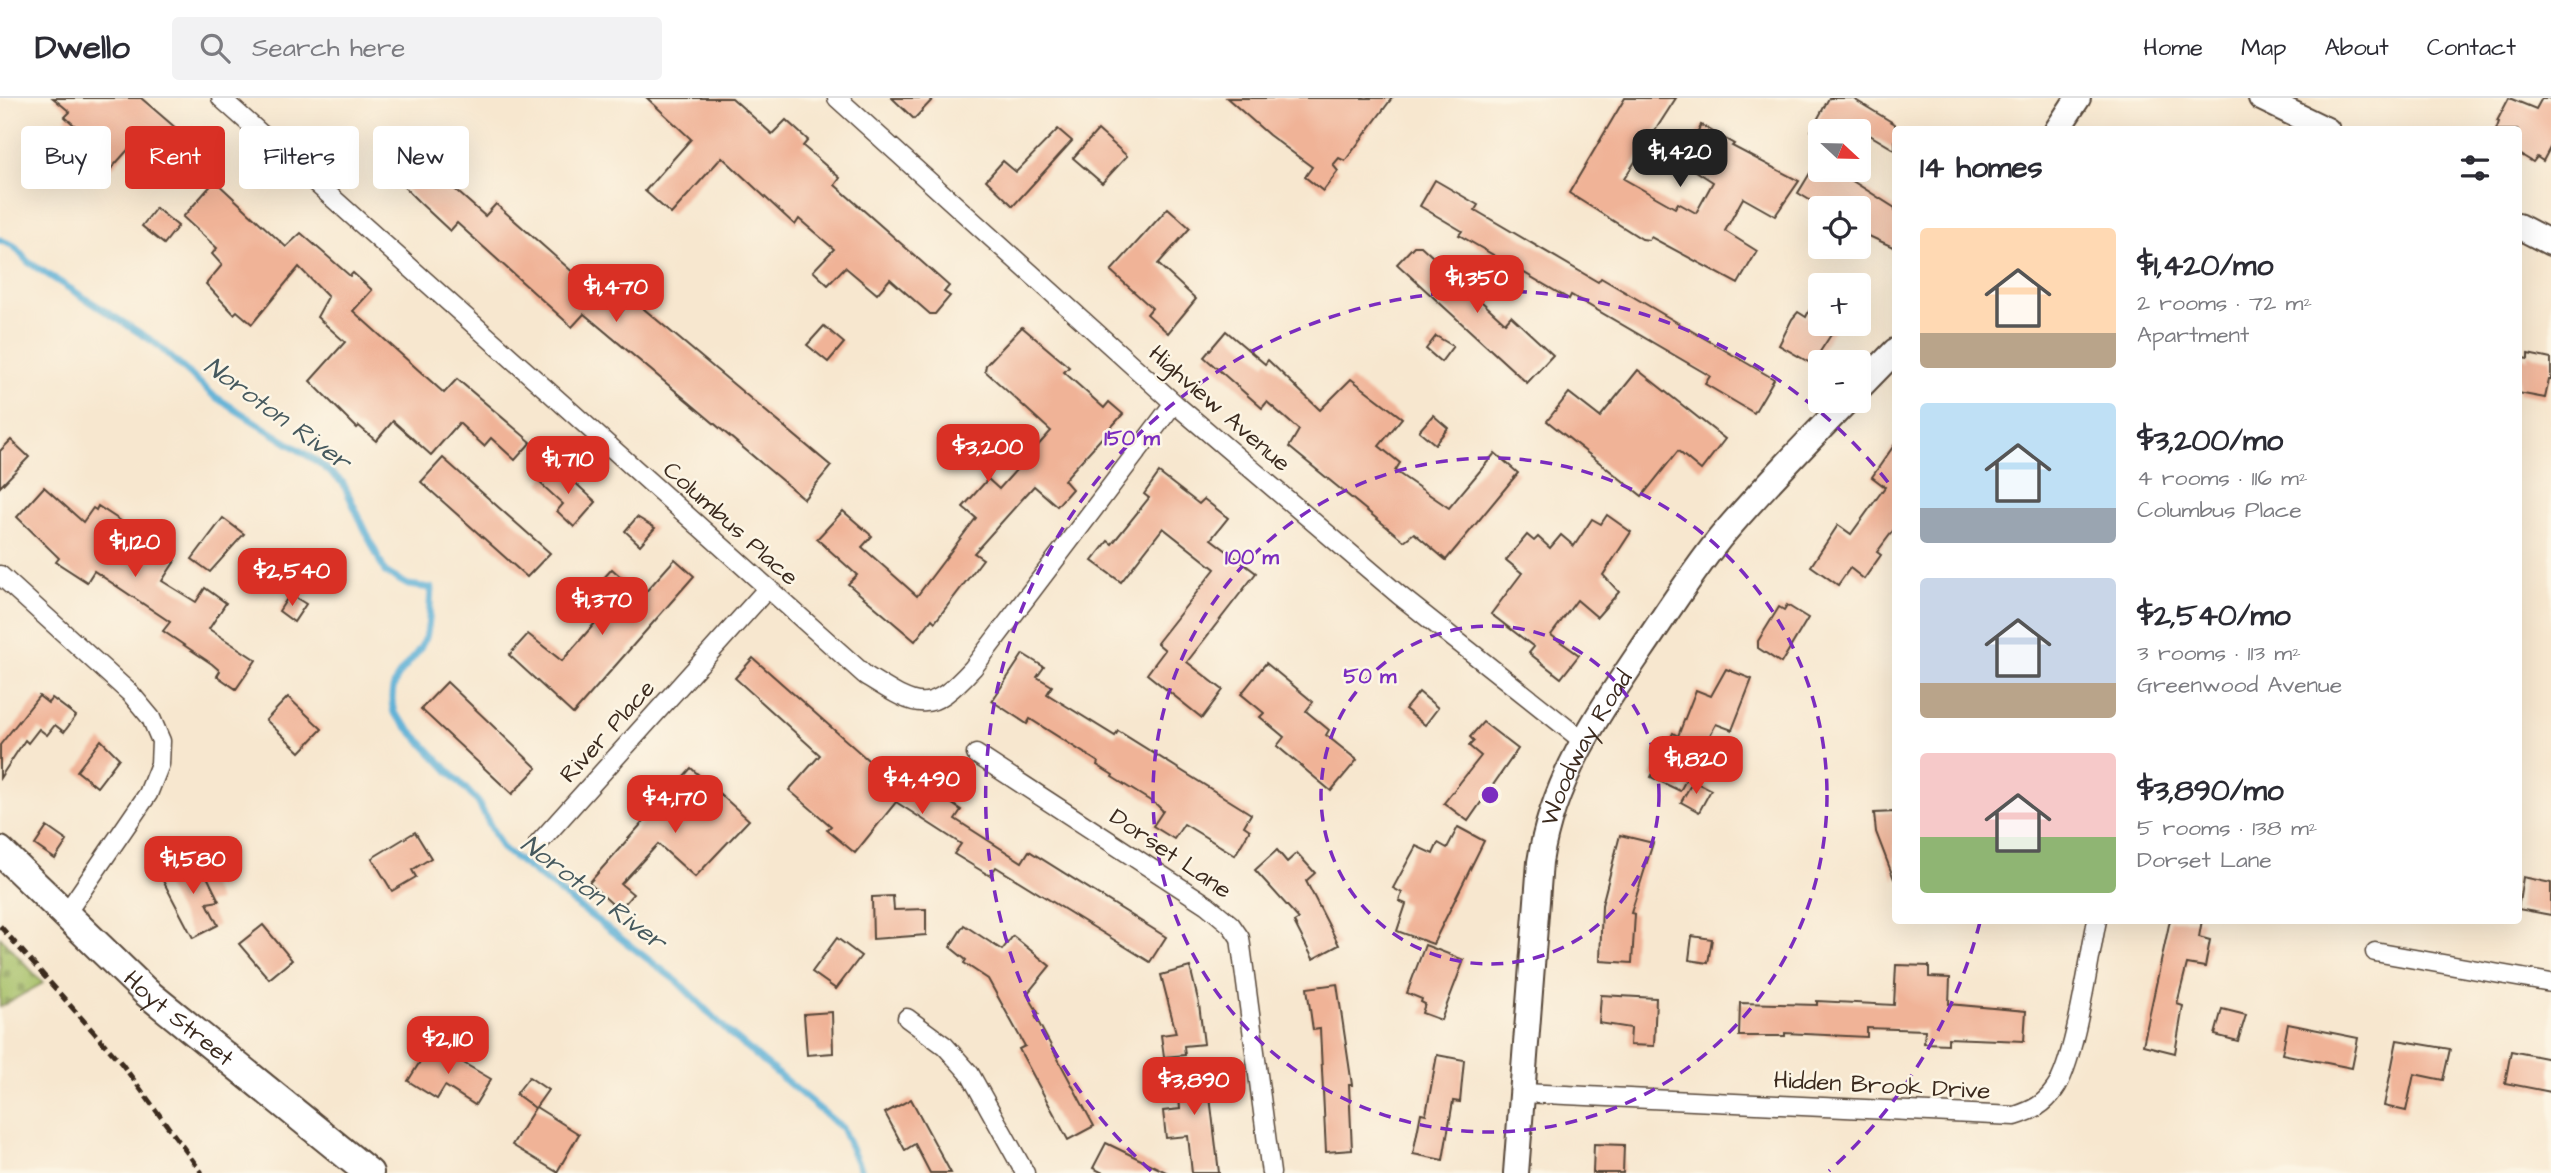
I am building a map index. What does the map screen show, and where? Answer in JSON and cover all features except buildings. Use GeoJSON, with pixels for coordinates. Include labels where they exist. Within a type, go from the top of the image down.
{"type":"FeatureCollection","features":[{"type":"Feature","properties":{"kind":"main road","name":"Hoyt Street"},"geometry":{"type":"LineString","coordinates":[[0,850],[146,992],[369,1173]]}},
{"type":"Feature","properties":{"kind":"street","name":"Columbus Place"},"geometry":{"type":"LineString","coordinates":[[221,98],[865,676],[905,700],[923,704],[940,700],[973,668],[1174,403]]}},
{"type":"Feature","properties":{"kind":"street","name":"Highview Avenue"},"geometry":{"type":"LineString","coordinates":[[838,98],[1174,403],[1399,594],[1583,741]]}},
{"type":"Feature","properties":{"kind":"street"},"geometry":{"type":"LineString","coordinates":[[2060,126],[2078,98]]}},
{"type":"Feature","properties":{"kind":"street"},"geometry":{"type":"LineString","coordinates":[[2261,98],[2319,126]]}},
{"type":"Feature","properties":{"kind":"street"},"geometry":{"type":"LineString","coordinates":[[2522,228],[2551,243]]}},
{"type":"Feature","properties":{"kind":"street"},"geometry":{"type":"LineString","coordinates":[[1871,376],[1892,354]]}},
{"type":"Feature","properties":{"kind":"street","name":"Woodway Road"},"geometry":{"type":"LineString","coordinates":[[1516,1173],[1542,844],[1565,775],[1583,741],[1719,540],[1770,480],[1835,413]]}},
{"type":"Feature","properties":{"kind":"street"},"geometry":{"type":"LineString","coordinates":[[0,575],[131,694],[151,718],[161,741],[160,764],[148,794],[65,915]]}},
{"type":"Feature","properties":{"kind":"street","name":"River Place"},"geometry":{"type":"LineString","coordinates":[[538,844],[768,589]]}},
{"type":"Feature","properties":{"kind":"street","name":"Dorset Lane"},"geometry":{"type":"LineString","coordinates":[[976,754],[1231,925],[1240,938],[1271,1173]]}},
{"type":"Feature","properties":{"kind":"street","name":"Hidden Brook Drive"},"geometry":{"type":"LineString","coordinates":[[1523,1093],[2015,1116],[2038,1108],[2057,1087],[2070,1049],[2096,924]]}},
{"type":"Feature","properties":{"kind":"street"},"geometry":{"type":"LineString","coordinates":[[2375,952],[2551,983]]}},
{"type":"Feature","properties":{"kind":"street"},"geometry":{"type":"LineString","coordinates":[[906,1018],[945,1046],[970,1074],[1025,1173]]}},
{"type":"Feature","properties":{"kind":"green space"},"geometry":{"type":"Polygon","coordinates":[[[0,937],[43,983],[0,1007],[0,937]]]}},
{"type":"Feature","properties":{"kind":"waterway","name":"Noroton River"},"geometry":{"type":"LineString","coordinates":[[0,240],[14,246],[28,262],[154,342],[214,396],[318,462],[343,483],[385,572],[408,585],[431,588],[427,633],[417,653],[397,677],[393,687],[394,713],[478,802],[502,848],[678,982],[727,1031],[842,1128],[862,1173]]}},
{"type":"Feature","properties":{"kind":"railway"},"geometry":{"type":"LineString","coordinates":[[0,926],[122,1064],[202,1173]]}}]}
